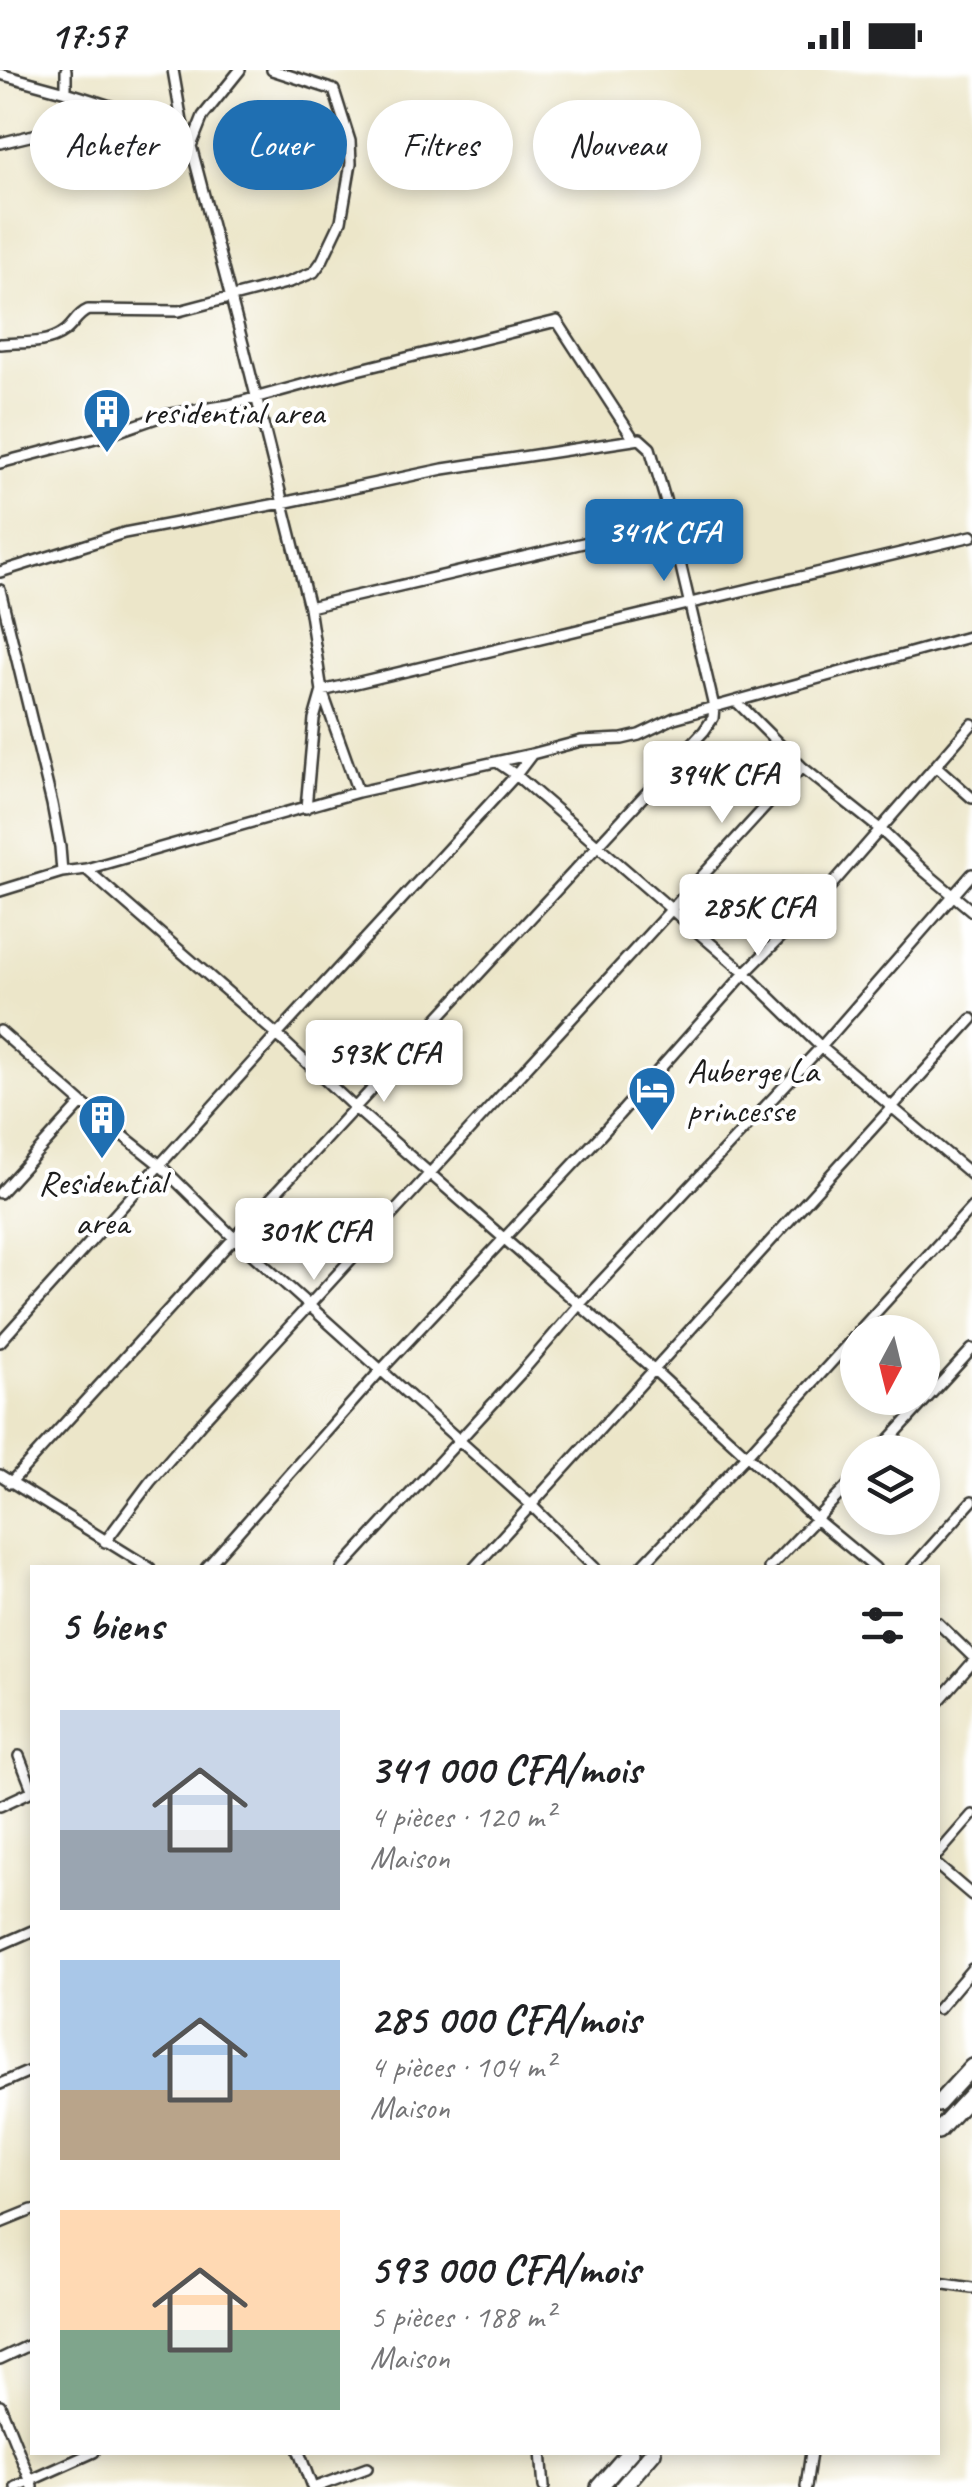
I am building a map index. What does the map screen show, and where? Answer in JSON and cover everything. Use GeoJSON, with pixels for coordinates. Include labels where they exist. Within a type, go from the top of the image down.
{"type":"FeatureCollection","features":[{"type":"Feature","properties":{"kind":"highway"},"geometry":{"type":"LineString","coordinates":[[940,2102],[972,2068]]}},
{"type":"Feature","properties":{"kind":"highway"},"geometry":{"type":"LineString","coordinates":[[940,2130],[972,2094]]}},
{"type":"Feature","properties":{"kind":"highway"},"geometry":{"type":"LineString","coordinates":[[600,2487],[627,2455]]}},
{"type":"Feature","properties":{"kind":"highway"},"geometry":{"type":"LineString","coordinates":[[623,2487],[650,2455]]}},
{"type":"Feature","properties":{"kind":"street"},"geometry":{"type":"LineString","coordinates":[[66,70],[66,92]]}},
{"type":"Feature","properties":{"kind":"street"},"geometry":{"type":"LineString","coordinates":[[173,70],[178,100]]}},
{"type":"Feature","properties":{"kind":"street"},"geometry":{"type":"LineString","coordinates":[[193,141],[203,116],[240,70]]}},
{"type":"Feature","properties":{"kind":"street"},"geometry":{"type":"LineString","coordinates":[[0,344],[49,340],[88,310],[179,312],[314,272],[337,232],[345,206],[350,141],[330,88],[272,70]]}},
{"type":"Feature","properties":{"kind":"street"},"geometry":{"type":"LineString","coordinates":[[0,74],[91,100]]}},
{"type":"Feature","properties":{"kind":"street"},"geometry":{"type":"LineString","coordinates":[[0,143],[30,136]]}},
{"type":"Feature","properties":{"kind":"street"},"geometry":{"type":"LineString","coordinates":[[193,153],[309,608],[322,692],[358,792]]}},
{"type":"Feature","properties":{"kind":"street"},"geometry":{"type":"LineString","coordinates":[[0,463],[165,416],[202,411],[558,321],[633,438]]}},
{"type":"Feature","properties":{"kind":"street"},"geometry":{"type":"LineString","coordinates":[[0,572],[124,533],[443,469],[640,439],[650,448],[665,499],[714,707],[713,718],[704,731],[10,1483]]}},
{"type":"Feature","properties":{"kind":"street"},"geometry":{"type":"LineString","coordinates":[[309,608],[669,523]]}},
{"type":"Feature","properties":{"kind":"street"},"geometry":{"type":"LineString","coordinates":[[322,692],[972,536]]}},
{"type":"Feature","properties":{"kind":"street"},"geometry":{"type":"LineString","coordinates":[[0,590],[52,804],[62,872]]}},
{"type":"Feature","properties":{"kind":"street"},"geometry":{"type":"LineString","coordinates":[[0,891],[358,792],[580,741],[638,735],[674,718],[972,636]]}},
{"type":"Feature","properties":{"kind":"street"},"geometry":{"type":"LineString","coordinates":[[306,808],[314,719],[322,692]]}},
{"type":"Feature","properties":{"kind":"street"},"geometry":{"type":"LineString","coordinates":[[736,701],[802,767],[972,911]]}},
{"type":"Feature","properties":{"kind":"street"},"geometry":{"type":"LineString","coordinates":[[209,1565],[381,1370],[745,973],[822,896],[972,724]]}},
{"type":"Feature","properties":{"kind":"street"},"geometry":{"type":"LineString","coordinates":[[0,1342],[532,754]]}},
{"type":"Feature","properties":{"kind":"street"},"geometry":{"type":"LineString","coordinates":[[497,762],[745,973],[821,1046],[972,1175]]}},
{"type":"Feature","properties":{"kind":"street"},"geometry":{"type":"LineString","coordinates":[[936,766],[972,798]]}},
{"type":"Feature","properties":{"kind":"street"},"geometry":{"type":"LineString","coordinates":[[105,1542],[150,1482],[309,1304],[802,767]]}},
{"type":"Feature","properties":{"kind":"street"},"geometry":{"type":"LineString","coordinates":[[86,869],[872,1565]]}},
{"type":"Feature","properties":{"kind":"street"},"geometry":{"type":"LineString","coordinates":[[345,1565],[579,1305],[821,1046],[972,874]]}},
{"type":"Feature","properties":{"kind":"street"},"geometry":{"type":"LineString","coordinates":[[477,1565],[972,1019]]}},
{"type":"Feature","properties":{"kind":"street"},"geometry":{"type":"LineString","coordinates":[[2,1038],[160,1165],[234,1238],[530,1504],[592,1565]]}},
{"type":"Feature","properties":{"kind":"street"},"geometry":{"type":"LineString","coordinates":[[0,1194],[82,1103]]}},
{"type":"Feature","properties":{"kind":"street"},"geometry":{"type":"LineString","coordinates":[[874,1315],[972,1207]]}},
{"type":"Feature","properties":{"kind":"street"},"geometry":{"type":"LineString","coordinates":[[894,1435],[972,1349]]}},
{"type":"Feature","properties":{"kind":"street"},"geometry":{"type":"LineString","coordinates":[[643,1565],[840,1353]]}},
{"type":"Feature","properties":{"kind":"street"},"geometry":{"type":"LineString","coordinates":[[0,1476],[145,1565]]}},
{"type":"Feature","properties":{"kind":"street"},"geometry":{"type":"LineString","coordinates":[[772,1565],[840,1495]]}},
{"type":"Feature","properties":{"kind":"street"},"geometry":{"type":"LineString","coordinates":[[915,1565],[972,1501]]}},
{"type":"Feature","properties":{"kind":"street"},"geometry":{"type":"LineString","coordinates":[[940,1625],[972,1656]]}},
{"type":"Feature","properties":{"kind":"street"},"geometry":{"type":"LineString","coordinates":[[940,1700],[972,1664]]}},
{"type":"Feature","properties":{"kind":"street"},"geometry":{"type":"LineString","coordinates":[[19,1756],[30,1785]]}},
{"type":"Feature","properties":{"kind":"street"},"geometry":{"type":"LineString","coordinates":[[0,1806],[30,1791]]}},
{"type":"Feature","properties":{"kind":"street"},"geometry":{"type":"LineString","coordinates":[[940,1852],[972,1815]]}},
{"type":"Feature","properties":{"kind":"street"},"geometry":{"type":"LineString","coordinates":[[940,1868],[972,1896]]}},
{"type":"Feature","properties":{"kind":"street"},"geometry":{"type":"LineString","coordinates":[[0,1945],[30,1932]]}},
{"type":"Feature","properties":{"kind":"street"},"geometry":{"type":"LineString","coordinates":[[940,2007],[972,1969]]}},
{"type":"Feature","properties":{"kind":"street"},"geometry":{"type":"LineString","coordinates":[[0,2084],[30,2071]]}},
{"type":"Feature","properties":{"kind":"street"},"geometry":{"type":"LineString","coordinates":[[0,2223],[30,2211]]}},
{"type":"Feature","properties":{"kind":"street"},"geometry":{"type":"LineString","coordinates":[[940,2283],[972,2288]]}},
{"type":"Feature","properties":{"kind":"street"},"geometry":{"type":"LineString","coordinates":[[0,2359],[30,2345]]}},
{"type":"Feature","properties":{"kind":"street"},"geometry":{"type":"LineString","coordinates":[[0,2405],[32,2484]]}},
{"type":"Feature","properties":{"kind":"street"},"geometry":{"type":"LineString","coordinates":[[16,2487],[32,2484],[88,2455]]}},
{"type":"Feature","properties":{"kind":"street"},"geometry":{"type":"LineString","coordinates":[[300,2455],[314,2487],[367,2468]]}},
{"type":"Feature","properties":{"kind":"street"},"geometry":{"type":"LineString","coordinates":[[541,2455],[544,2487]]}},
{"type":"Feature","properties":{"kind":"street"},"geometry":{"type":"LineString","coordinates":[[806,2487],[810,2455]]}},
{"type":"Feature","properties":{"kind":"place","name":"residential area"},"geometry":{"type":"Point","coordinates":[107,454]}},
{"type":"Feature","properties":{"kind":"place","name":"Auberge La princesse"},"geometry":{"type":"Point","coordinates":[652,1132]}},
{"type":"Feature","properties":{"kind":"place","name":"Residential area"},"geometry":{"type":"Point","coordinates":[102,1160]}}]}
